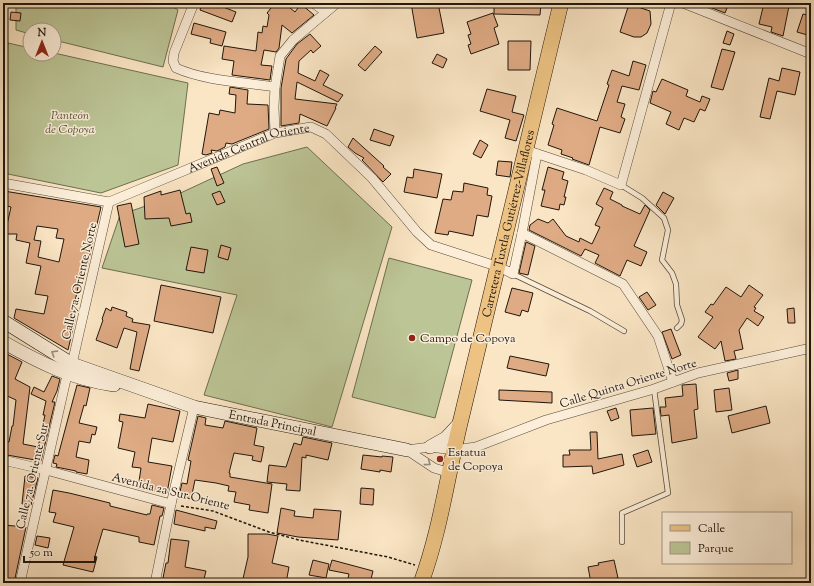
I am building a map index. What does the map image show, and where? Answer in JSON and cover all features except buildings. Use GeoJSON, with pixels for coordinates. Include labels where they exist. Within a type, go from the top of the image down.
{"type":"FeatureCollection","features":[{"type":"Feature","properties":{"kind":"main road","name":"Carretera Tuxtla Gutiérrez-Villaflores"},"geometry":{"type":"LineString","coordinates":[[424,576],[445,499],[460,423],[499,267],[531,152],[561,3]]}},
{"type":"Feature","properties":{"kind":"street"},"geometry":{"type":"LineString","coordinates":[[194,3],[177,42],[173,61],[176,68],[186,72],[213,78],[275,86]]}},
{"type":"Feature","properties":{"kind":"street"},"geometry":{"type":"LineString","coordinates":[[314,3],[326,12]]}},
{"type":"Feature","properties":{"kind":"street"},"geometry":{"type":"LineString","coordinates":[[275,133],[275,86],[280,56],[293,40],[337,3]]}},
{"type":"Feature","properties":{"kind":"street"},"geometry":{"type":"LineString","coordinates":[[512,274],[522,233],[531,152],[586,170],[620,185],[671,3]]}},
{"type":"Feature","properties":{"kind":"street"},"geometry":{"type":"LineString","coordinates":[[683,3],[811,54]]}},
{"type":"Feature","properties":{"kind":"street","name":"Avenida Central Oriente"},"geometry":{"type":"LineString","coordinates":[[109,202],[275,133],[311,127],[326,134],[372,178],[416,232],[431,245],[499,267],[512,274]]}},
{"type":"Feature","properties":{"kind":"street"},"geometry":{"type":"LineString","coordinates":[[3,183],[109,202]]}},
{"type":"Feature","properties":{"kind":"street","name":"Calle 7a. Oriente Norte"},"geometry":{"type":"LineString","coordinates":[[70,369],[109,202]]}},
{"type":"Feature","properties":{"kind":"street"},"geometry":{"type":"LineString","coordinates":[[522,233],[623,284],[658,336],[673,382]]}},
{"type":"Feature","properties":{"kind":"street"},"geometry":{"type":"LineString","coordinates":[[3,321],[70,369]]}},
{"type":"Feature","properties":{"kind":"street"},"geometry":{"type":"LineString","coordinates":[[3,342],[70,369]]}},
{"type":"Feature","properties":{"kind":"street","name":"Calle Quinta Oriente Norte"},"geometry":{"type":"LineString","coordinates":[[407,450],[430,447],[454,450],[476,447],[546,420],[654,389],[698,373],[811,348]]}},
{"type":"Feature","properties":{"kind":"street","name":"Entrada Principal"},"geometry":{"type":"LineString","coordinates":[[70,369],[93,382],[141,389],[194,408],[407,450]]}},
{"type":"Feature","properties":{"kind":"street","name":"Calle 7a. Oriente Sur"},"geometry":{"type":"LineString","coordinates":[[20,583],[70,369]]}},
{"type":"Feature","properties":{"kind":"street"},"geometry":{"type":"LineString","coordinates":[[155,583],[171,504],[194,408]]}},
{"type":"Feature","properties":{"kind":"street"},"geometry":{"type":"LineString","coordinates":[[430,447],[446,438],[460,423]]}},
{"type":"Feature","properties":{"kind":"street"},"geometry":{"type":"LineString","coordinates":[[407,450],[434,468],[450,473]]}},
{"type":"Feature","properties":{"kind":"street","name":"Avenida 2a Sur Oriente"},"geometry":{"type":"LineString","coordinates":[[3,460],[46,470],[171,504]]}},
{"type":"Feature","properties":{"kind":"lane"},"geometry":{"type":"LineString","coordinates":[[620,185],[642,198],[664,218],[668,230],[662,260],[672,273],[676,284],[678,305],[682,320],[681,324],[677,328]]}},
{"type":"Feature","properties":{"kind":"lane"},"geometry":{"type":"LineString","coordinates":[[512,274],[590,311],[624,331]]}},
{"type":"Feature","properties":{"kind":"lane"},"geometry":{"type":"LineString","coordinates":[[622,542],[622,513],[668,493],[654,389]]}},
{"type":"Feature","properties":{"kind":"path","name":"Avenida 2a Sur Oriente"},"geometry":{"type":"LineString","coordinates":[[171,504],[213,512],[269,532],[299,540],[388,557],[424,576]]}},
{"type":"Feature","properties":{"kind":"green space"},"geometry":{"type":"Polygon","coordinates":[[[16,3],[167,3],[178,10],[163,67],[62,42],[62,22],[22,22],[22,32],[16,30],[16,3]]]}},
{"type":"Feature","properties":{"kind":"green space","name":"Panteón de Copoya"},"geometry":{"type":"Polygon","coordinates":[[[8,43],[22,46],[22,62],[62,62],[62,55],[188,83],[178,165],[101,193],[3,173],[3,80],[8,43]]]}},
{"type":"Feature","properties":{"kind":"green space"},"geometry":{"type":"Polygon","coordinates":[[[307,147],[392,227],[332,427],[204,395],[237,295],[102,268],[120,215],[174,196],[243,164],[307,147]]]}},
{"type":"Feature","properties":{"kind":"green space","name":"Campo de Copoya"},"geometry":{"type":"Polygon","coordinates":[[[389,258],[472,280],[435,418],[352,397],[389,258]]]}},
{"type":"Feature","properties":{"kind":"place","name":"Campo de Copoya"},"geometry":{"type":"Point","coordinates":[412,338]}},
{"type":"Feature","properties":{"kind":"place","name":"Estatua de Copoya"},"geometry":{"type":"Point","coordinates":[440,459]}}]}
